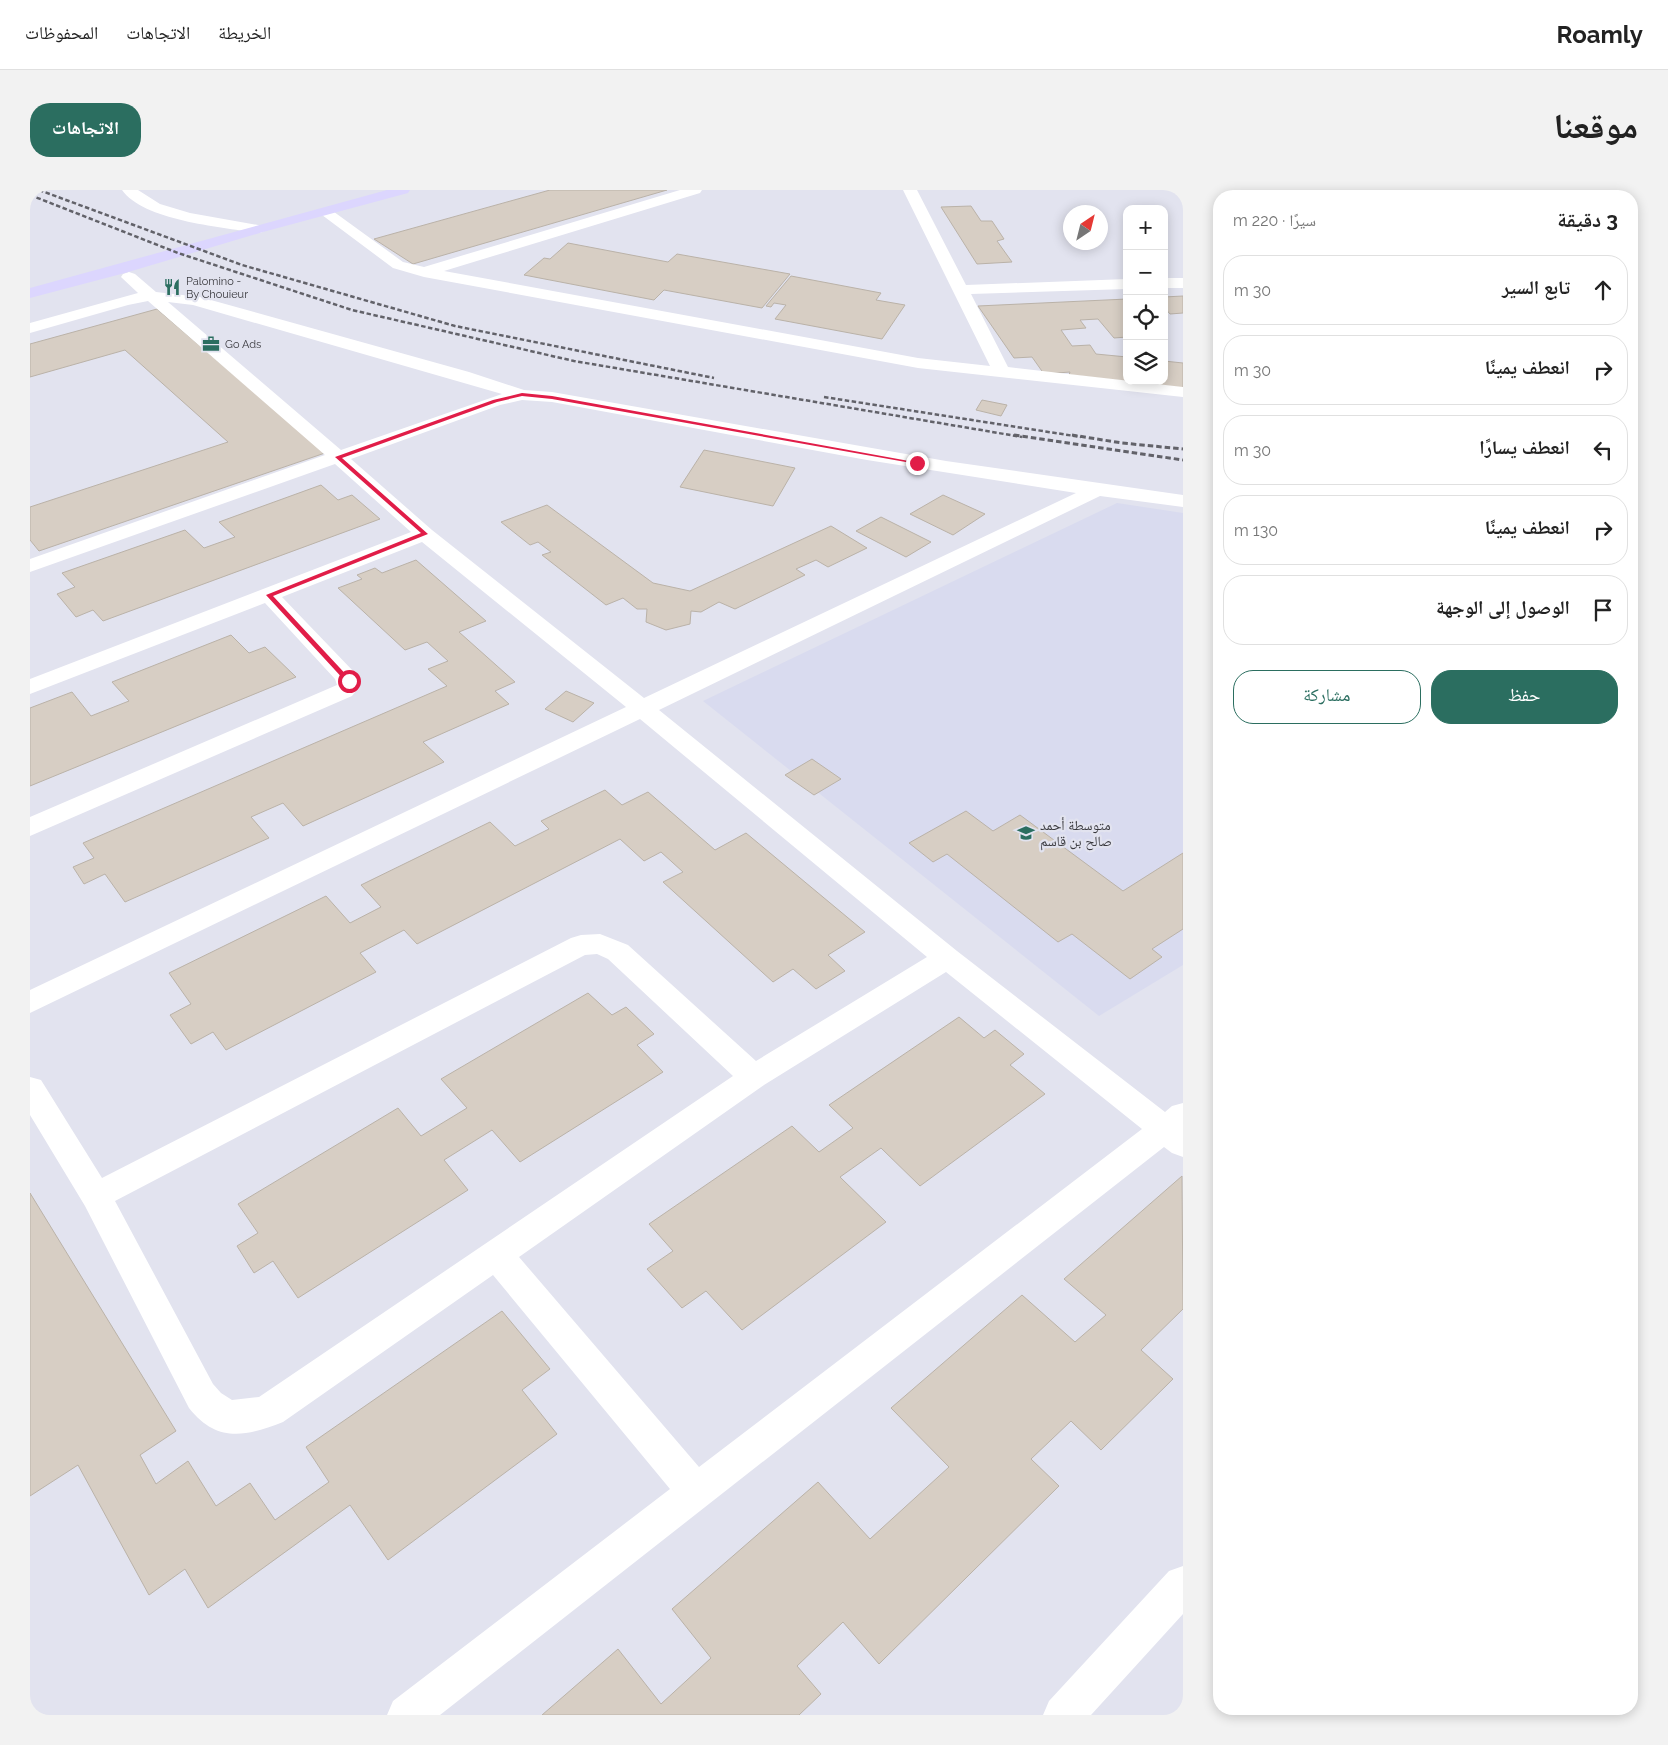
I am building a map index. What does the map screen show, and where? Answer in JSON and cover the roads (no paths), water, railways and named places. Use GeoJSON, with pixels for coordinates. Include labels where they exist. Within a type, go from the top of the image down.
{"type":"FeatureCollection","features":[{"type":"Feature","properties":{"kind":"main road"},"geometry":{"type":"LineString","coordinates":[[30,293],[119,270],[258,229],[403,190]]}},
{"type":"Feature","properties":{"kind":"main road"},"geometry":{"type":"LineString","coordinates":[[30,303],[129,277],[273,235],[308,222],[325,212]]}},
{"type":"Feature","properties":{"kind":"street"},"geometry":{"type":"LineString","coordinates":[[129,190],[136,198],[166,211],[258,229]]}},
{"type":"Feature","properties":{"kind":"street"},"geometry":{"type":"LineString","coordinates":[[424,272],[694,190]]}},
{"type":"Feature","properties":{"kind":"street"},"geometry":{"type":"LineString","coordinates":[[910,190],[1002,372]]}},
{"type":"Feature","properties":{"kind":"street"},"geometry":{"type":"LineString","coordinates":[[325,212],[398,265],[424,272],[918,363],[1183,392]]}},
{"type":"Feature","properties":{"kind":"street"},"geometry":{"type":"LineString","coordinates":[[129,277],[425,534],[643,709],[946,958],[1177,1129],[696,1491],[406,1715]]}},
{"type":"Feature","properties":{"kind":"street"},"geometry":{"type":"LineString","coordinates":[[1168,283],[1183,282]]}},
{"type":"Feature","properties":{"kind":"street"},"geometry":{"type":"LineString","coordinates":[[961,290],[1123,284]]}},
{"type":"Feature","properties":{"kind":"street"},"geometry":{"type":"LineString","coordinates":[[30,328],[126,300],[151,296],[194,300],[463,376],[522,395],[552,397],[917,463],[1096,491],[1183,501]]}},
{"type":"Feature","properties":{"kind":"street"},"geometry":{"type":"LineString","coordinates":[[30,566],[495,401],[522,395]]}},
{"type":"Feature","properties":{"kind":"street"},"geometry":{"type":"LineString","coordinates":[[30,1002],[1096,491]]}},
{"type":"Feature","properties":{"kind":"street"},"geometry":{"type":"LineString","coordinates":[[30,686],[425,534]]}},
{"type":"Feature","properties":{"kind":"street"},"geometry":{"type":"LineString","coordinates":[[30,827],[344,691],[349,686],[346,677],[269,595]]}},
{"type":"Feature","properties":{"kind":"street"},"geometry":{"type":"LineString","coordinates":[[96,1196],[581,945],[600,944],[618,952],[754,1077]]}},
{"type":"Feature","properties":{"kind":"street"},"geometry":{"type":"LineString","coordinates":[[30,1089],[96,1196],[201,1396],[215,1412],[237,1418],[255,1416],[270,1410],[754,1077],[946,958]]}},
{"type":"Feature","properties":{"kind":"street"},"geometry":{"type":"LineString","coordinates":[[496,1254],[696,1491]]}},
{"type":"Feature","properties":{"kind":"street"},"geometry":{"type":"LineString","coordinates":[[1063,1715],[1183,1585]]}},
{"type":"Feature","properties":{"kind":"railway"},"geometry":{"type":"LineString","coordinates":[[39,190],[242,265],[455,326],[714,378]]}},
{"type":"Feature","properties":{"kind":"railway"},"geometry":{"type":"LineString","coordinates":[[30,195],[178,253],[352,310],[574,361],[1022,437]]}},
{"type":"Feature","properties":{"kind":"railway"},"geometry":{"type":"LineString","coordinates":[[824,397],[1081,437]]}},
{"type":"Feature","properties":{"kind":"railway"},"geometry":{"type":"LineString","coordinates":[[1014,435],[1183,460]]}},
{"type":"Feature","properties":{"kind":"railway"},"geometry":{"type":"LineString","coordinates":[[1072,435],[1122,443],[1183,449]]}},
{"type":"Feature","properties":{"kind":"place","name":"Palomino - By Chouieur"},"geometry":{"type":"Point","coordinates":[172,287]}},
{"type":"Feature","properties":{"kind":"place","name":"Go Ads"},"geometry":{"type":"Point","coordinates":[211,344]}},
{"type":"Feature","properties":{"kind":"place","name":"متوسطة أحمد صالح بن قاسم"},"geometry":{"type":"Point","coordinates":[1026,833]}}]}
